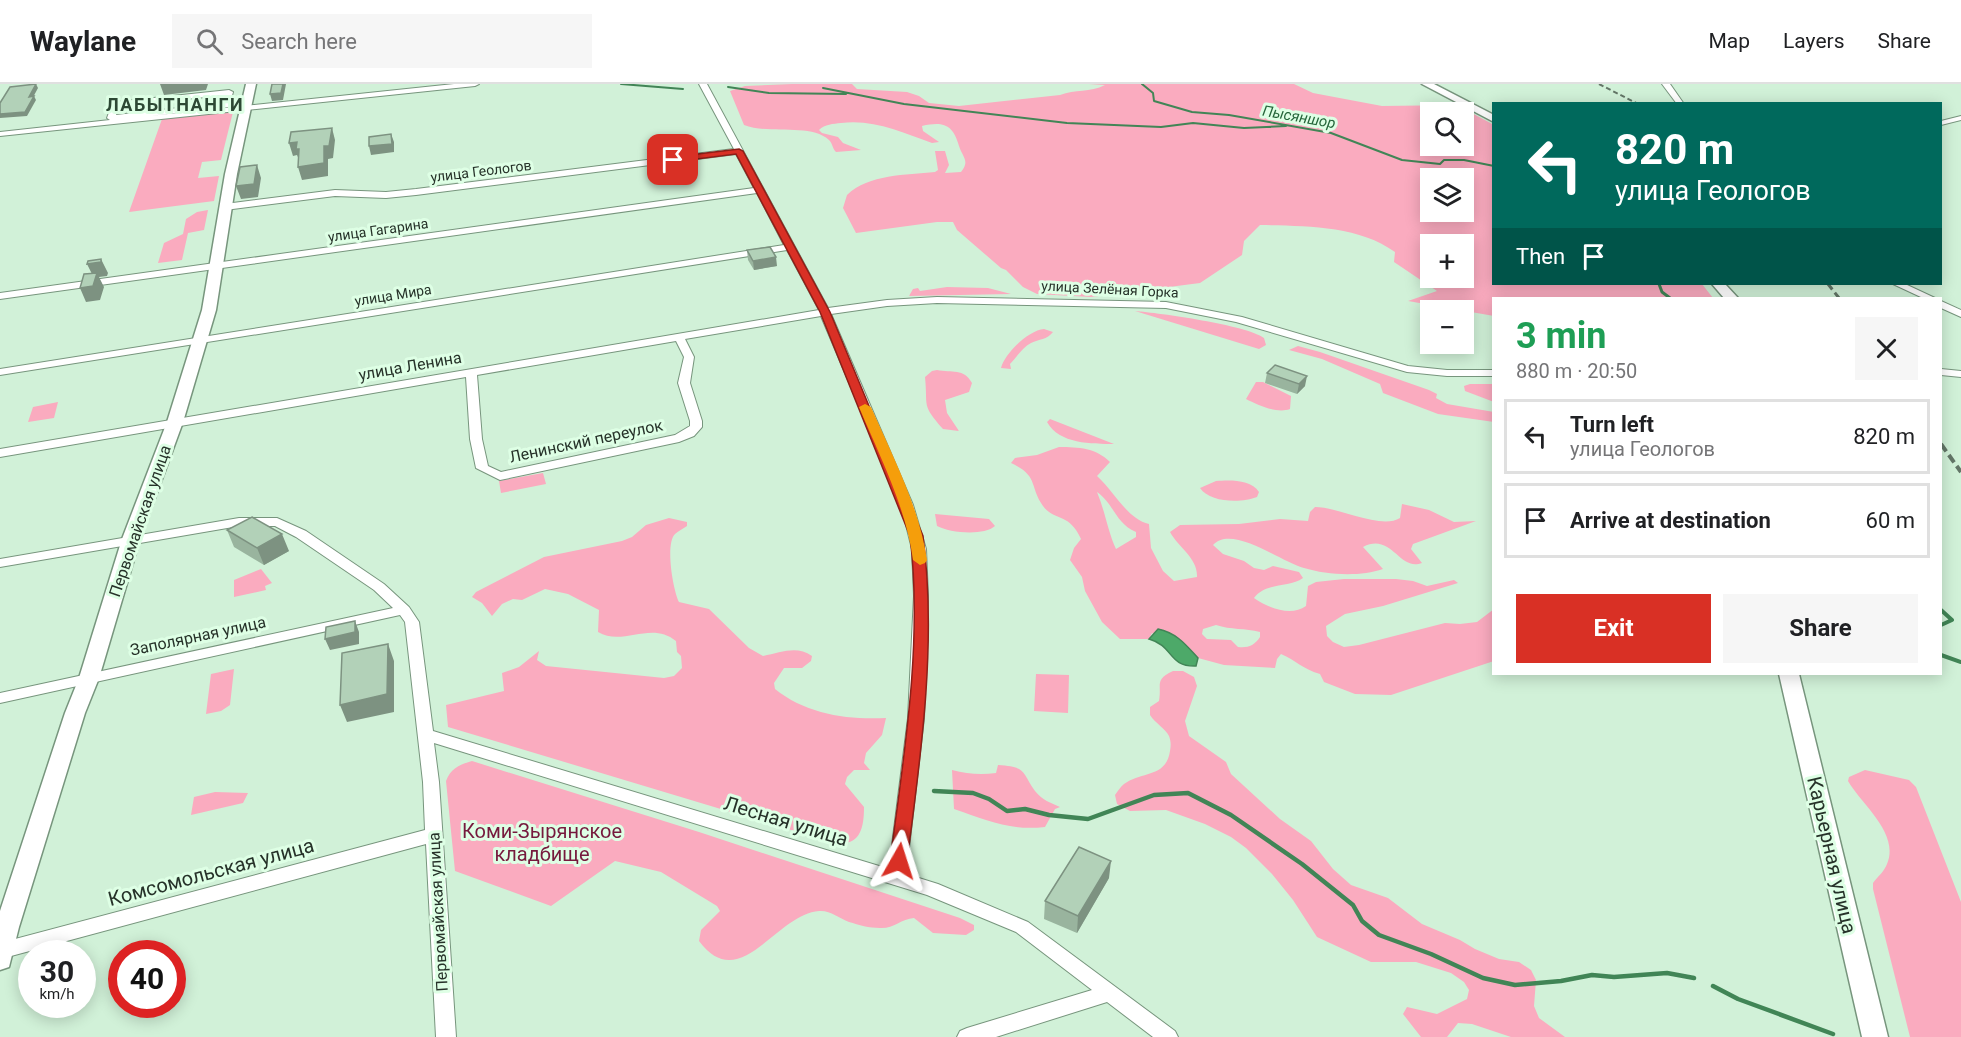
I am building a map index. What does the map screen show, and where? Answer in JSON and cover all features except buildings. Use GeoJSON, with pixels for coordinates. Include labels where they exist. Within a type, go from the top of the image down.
{"type":"FeatureCollection","features":[{"type":"Feature","properties":{"kind":"main road","name":"Первомайская улица"},"geometry":{"type":"LineString","coordinates":[[1,954],[7,927],[89,678],[131,539],[174,422],[209,310],[225,207],[251,84]]}},
{"type":"Feature","properties":{"kind":"main road"},"geometry":{"type":"LineString","coordinates":[[1427,84],[1492,118]]}},
{"type":"Feature","properties":{"kind":"main road"},"geometry":{"type":"LineString","coordinates":[[1719,285],[1730,297]]}},
{"type":"Feature","properties":{"kind":"main road","name":"Карьерная улица"},"geometry":{"type":"LineString","coordinates":[[1789,675],[1875,1037]]}},
{"type":"Feature","properties":{"kind":"street"},"geometry":{"type":"LineString","coordinates":[[0,134],[475,84]]}},
{"type":"Feature","properties":{"kind":"street"},"geometry":{"type":"LineString","coordinates":[[703,84],[825,312],[907,505],[919,549],[921,596],[918,698],[897,878]]}},
{"type":"Feature","properties":{"kind":"street"},"geometry":{"type":"LineString","coordinates":[[1666,84],[1680,102]]}},
{"type":"Feature","properties":{"kind":"street"},"geometry":{"type":"LineString","coordinates":[[229,92],[226,105],[111,118],[116,104],[229,92]]}},
{"type":"Feature","properties":{"kind":"street"},"geometry":{"type":"LineString","coordinates":[[1942,123],[1961,118]]}},
{"type":"Feature","properties":{"kind":"street","name":"улица Геологов"},"geometry":{"type":"LineString","coordinates":[[225,207],[335,193],[386,195],[416,192],[739,151]]}},
{"type":"Feature","properties":{"kind":"street","name":"улица Гагарина"},"geometry":{"type":"LineString","coordinates":[[0,296],[761,190]]}},
{"type":"Feature","properties":{"kind":"street","name":"улица Мира"},"geometry":{"type":"LineString","coordinates":[[0,372],[790,247]]}},
{"type":"Feature","properties":{"kind":"street"},"geometry":{"type":"LineString","coordinates":[[1900,285],[1928,297]]}},
{"type":"Feature","properties":{"kind":"street","name":"улица Зелёная Горка"},"geometry":{"type":"LineString","coordinates":[[825,312],[887,303],[937,300],[1167,305],[1238,319],[1407,369],[1447,373],[1492,373]]}},
{"type":"Feature","properties":{"kind":"street"},"geometry":{"type":"LineString","coordinates":[[1942,304],[1961,314]]}},
{"type":"Feature","properties":{"kind":"street","name":"улица Ленина"},"geometry":{"type":"LineString","coordinates":[[0,453],[825,312]]}},
{"type":"Feature","properties":{"kind":"street","name":"Ленинский переулок"},"geometry":{"type":"LineString","coordinates":[[471,373],[476,439],[482,468],[500,476],[679,438],[690,433],[696,427],[696,421],[684,383],[689,357],[680,337]]}},
{"type":"Feature","properties":{"kind":"street"},"geometry":{"type":"LineString","coordinates":[[1942,372],[1961,374]]}},
{"type":"Feature","properties":{"kind":"street","name":"Первомайская улица"},"geometry":{"type":"LineString","coordinates":[[0,563],[131,539],[252,521],[278,522],[301,534],[379,588],[404,610],[414,630],[427,735],[446,1037]]}},
{"type":"Feature","properties":{"kind":"street","name":"Заполярная улица"},"geometry":{"type":"LineString","coordinates":[[0,698],[404,610]]}},
{"type":"Feature","properties":{"kind":"street","name":"Лесная улица"},"geometry":{"type":"LineString","coordinates":[[427,735],[897,878],[961,900],[1022,927],[1168,1037]]}},
{"type":"Feature","properties":{"kind":"street","name":"Комсомольская улица"},"geometry":{"type":"LineString","coordinates":[[1,954],[433,835]]}},
{"type":"Feature","properties":{"kind":"street"},"geometry":{"type":"LineString","coordinates":[[967,1037],[1111,993]]}},
{"type":"Feature","properties":{"kind":"green space"},"geometry":{"type":"Polygon","coordinates":[[[852,84],[857,89],[907,92],[929,103],[959,106],[1060,95],[1105,85],[1089,84],[1294,84],[1313,93],[1382,106],[1420,105],[1420,156],[1474,156],[1474,114],[1492,124],[1492,285],[1703,285],[1712,297],[1492,297],[1492,316],[1474,313],[1474,300],[1420,300],[1420,303],[1408,301],[1437,291],[1433,288],[1474,288],[1474,234],[1420,234],[1420,280],[1394,262],[1395,252],[1364,237],[1330,229],[1260,225],[1244,241],[1242,255],[1200,283],[1091,297],[1037,294],[1023,287],[957,230],[953,222],[937,222],[856,233],[843,208],[847,195],[856,188],[877,179],[935,172],[938,170],[935,151],[945,151],[949,165],[945,173],[961,172],[965,159],[954,133],[947,126],[936,124],[922,126],[923,131],[939,142],[932,143],[865,123],[826,125],[819,130],[822,133],[838,137],[843,143],[861,150],[836,152],[829,140],[811,132],[754,128],[744,125],[730,91],[745,86],[852,84]]]}},
{"type":"Feature","properties":{"kind":"green space"},"geometry":{"type":"Polygon","coordinates":[[[233,112],[221,160],[202,162],[198,178],[219,176],[214,201],[129,212],[162,119],[233,112]]]}},
{"type":"Feature","properties":{"kind":"green space"},"geometry":{"type":"Polygon","coordinates":[[[208,210],[204,230],[188,233],[182,260],[158,263],[164,243],[183,234],[186,219],[197,212],[208,210]]]}},
{"type":"Feature","properties":{"kind":"green space"},"geometry":{"type":"Polygon","coordinates":[[[947,287],[988,288],[1011,294],[909,296],[913,289],[918,288],[920,291],[947,287]]]}},
{"type":"Feature","properties":{"kind":"green space"},"geometry":{"type":"Polygon","coordinates":[[[1135,311],[1202,320],[1240,329],[1264,338],[1266,345],[1259,349],[1135,311]]]}},
{"type":"Feature","properties":{"kind":"green space"},"geometry":{"type":"Polygon","coordinates":[[[1044,329],[1053,332],[1048,337],[1025,347],[1010,364],[1011,369],[1001,368],[1018,343],[1032,333],[1044,329]]]}},
{"type":"Feature","properties":{"kind":"green space"},"geometry":{"type":"Polygon","coordinates":[[[1298,346],[1320,352],[1429,390],[1437,394],[1436,398],[1447,404],[1492,412],[1492,422],[1438,414],[1383,393],[1380,384],[1322,359],[1289,350],[1298,346]]]}},
{"type":"Feature","properties":{"kind":"green space"},"geometry":{"type":"Polygon","coordinates":[[[937,370],[961,373],[972,383],[969,392],[945,400],[947,413],[959,431],[943,429],[928,409],[925,377],[937,370]]]}},
{"type":"Feature","properties":{"kind":"green space"},"geometry":{"type":"Polygon","coordinates":[[[1256,382],[1263,382],[1291,396],[1290,409],[1274,410],[1246,399],[1256,382]]]}},
{"type":"Feature","properties":{"kind":"green space"},"geometry":{"type":"Polygon","coordinates":[[[1492,384],[1492,401],[1465,391],[1464,386],[1492,384]]]}},
{"type":"Feature","properties":{"kind":"green space"},"geometry":{"type":"Polygon","coordinates":[[[58,402],[54,418],[28,422],[33,407],[58,402]]]}},
{"type":"Feature","properties":{"kind":"green space"},"geometry":{"type":"Polygon","coordinates":[[[1050,419],[1114,444],[1086,443],[1068,439],[1052,429],[1047,422],[1050,419]]]}},
{"type":"Feature","properties":{"kind":"green space"},"geometry":{"type":"Polygon","coordinates":[[[1059,447],[1087,449],[1105,457],[1110,462],[1097,476],[1127,511],[1149,524],[1151,548],[1163,571],[1174,581],[1197,577],[1191,558],[1170,532],[1180,525],[1239,524],[1280,519],[1308,521],[1310,512],[1315,507],[1336,510],[1371,520],[1392,521],[1400,518],[1402,504],[1429,510],[1454,522],[1476,521],[1413,544],[1411,549],[1422,563],[1407,562],[1381,544],[1363,547],[1383,569],[1364,573],[1333,574],[1304,568],[1244,541],[1221,540],[1213,545],[1223,554],[1244,561],[1254,568],[1264,570],[1273,566],[1299,572],[1303,578],[1271,587],[1254,598],[1280,610],[1294,611],[1306,606],[1308,586],[1316,582],[1344,579],[1396,579],[1427,586],[1454,580],[1458,583],[1383,606],[1345,614],[1326,626],[1327,636],[1344,647],[1359,645],[1445,623],[1477,622],[1492,611],[1492,662],[1391,695],[1355,694],[1324,682],[1320,674],[1308,670],[1281,654],[1275,668],[1224,665],[1198,658],[1152,633],[1149,639],[1120,639],[1102,622],[1085,591],[1082,577],[1070,560],[1074,548],[1081,539],[1076,530],[1067,521],[1052,514],[1043,506],[1030,477],[1011,463],[1015,458],[1037,455],[1059,447]],[[1097,492],[1116,549],[1136,537],[1136,532],[1119,519],[1097,492]],[[1216,625],[1203,629],[1202,634],[1207,639],[1231,640],[1238,647],[1250,646],[1260,637],[1260,632],[1216,625]]]}},
{"type":"Feature","properties":{"kind":"green space"},"geometry":{"type":"Polygon","coordinates":[[[543,473],[546,484],[501,493],[499,481],[543,473]]]}},
{"type":"Feature","properties":{"kind":"green space"},"geometry":{"type":"Polygon","coordinates":[[[1216,481],[1245,483],[1259,492],[1257,497],[1235,501],[1211,497],[1200,488],[1216,481]]]}},
{"type":"Feature","properties":{"kind":"green space"},"geometry":{"type":"Polygon","coordinates":[[[935,514],[989,519],[995,526],[975,532],[950,530],[937,526],[935,514]]]}},
{"type":"Feature","properties":{"kind":"green space"},"geometry":{"type":"Polygon","coordinates":[[[669,518],[687,522],[687,526],[675,534],[672,539],[670,557],[674,588],[679,602],[709,609],[749,648],[763,656],[794,650],[812,656],[811,661],[802,668],[784,668],[774,683],[775,689],[787,698],[828,714],[857,718],[886,718],[882,735],[866,753],[864,763],[870,770],[854,770],[847,777],[845,784],[864,807],[861,830],[854,840],[831,842],[448,727],[446,705],[504,691],[502,673],[519,667],[539,651],[537,660],[546,666],[664,678],[674,676],[682,668],[676,641],[657,633],[617,637],[598,632],[599,610],[568,594],[545,589],[522,600],[513,599],[502,604],[492,616],[482,603],[472,597],[476,592],[544,557],[622,541],[632,537],[646,525],[669,518]]]}},
{"type":"Feature","properties":{"kind":"green space"},"geometry":{"type":"Polygon","coordinates":[[[261,569],[272,583],[265,586],[266,590],[234,597],[234,580],[261,569]]]}},
{"type":"Feature","properties":{"kind":"green space"},"geometry":{"type":"Polygon","coordinates":[[[234,669],[230,705],[221,711],[206,714],[211,674],[234,669]]]}},
{"type":"Feature","properties":{"kind":"green space"},"geometry":{"type":"Polygon","coordinates":[[[1173,671],[1183,671],[1194,677],[1197,686],[1185,721],[1189,736],[1226,762],[1231,774],[1280,819],[1311,841],[1333,869],[1351,885],[1388,898],[1422,924],[1499,959],[1519,962],[1531,970],[1536,980],[1534,1006],[1539,1018],[1565,1037],[1511,1037],[1472,1024],[1458,1023],[1447,1037],[1421,1037],[1403,1014],[1407,1007],[1437,1014],[1467,999],[1469,990],[1464,982],[1451,973],[1416,962],[1371,962],[1317,937],[1293,900],[1272,874],[1246,848],[1231,837],[1205,824],[1166,810],[1130,811],[1117,804],[1115,795],[1123,785],[1158,770],[1168,760],[1171,747],[1170,738],[1150,715],[1150,707],[1159,701],[1161,680],[1173,671]]]}},
{"type":"Feature","properties":{"kind":"green space"},"geometry":{"type":"Polygon","coordinates":[[[1036,674],[1069,675],[1068,713],[1034,711],[1036,674]]]}},
{"type":"Feature","properties":{"kind":"green space","name":"Коми-Зырянское кладбище"},"geometry":{"type":"Polygon","coordinates":[[[472,761],[699,832],[960,918],[974,925],[974,930],[966,935],[933,933],[914,918],[885,928],[872,927],[849,922],[827,912],[819,911],[803,915],[758,948],[744,956],[729,960],[714,956],[699,941],[701,930],[720,911],[717,906],[661,872],[615,861],[551,906],[455,871],[446,781],[456,768],[472,761]]]}},
{"type":"Feature","properties":{"kind":"green space"},"geometry":{"type":"Polygon","coordinates":[[[998,765],[1014,767],[1022,771],[1038,794],[1060,807],[1055,809],[1045,827],[1009,826],[954,809],[952,770],[990,774],[996,773],[998,765]]]}},
{"type":"Feature","properties":{"kind":"green space"},"geometry":{"type":"Polygon","coordinates":[[[1865,770],[1909,780],[1916,787],[1961,902],[1961,1037],[1910,1037],[1873,889],[1873,883],[1887,864],[1890,852],[1888,841],[1884,830],[1848,781],[1849,777],[1865,770]]]}},
{"type":"Feature","properties":{"kind":"green space"},"geometry":{"type":"Polygon","coordinates":[[[215,792],[248,793],[243,803],[191,815],[194,797],[215,792]]]}},
{"type":"Feature","properties":{"kind":"shaded area"},"geometry":{"type":"Polygon","coordinates":[[[1158,629],[1171,633],[1185,644],[1198,658],[1196,666],[1180,663],[1163,646],[1149,639],[1158,629]]]}},
{"type":"Feature","properties":{"kind":"waterway"},"geometry":{"type":"LineString","coordinates":[[621,84],[683,89]]}},
{"type":"Feature","properties":{"kind":"waterway","name":"Пысяншор"},"geometry":{"type":"LineString","coordinates":[[1142,84],[1153,93],[1154,101],[1192,112],[1229,115],[1331,133],[1402,160],[1440,164],[1444,160],[1464,160],[1492,166]]}},
{"type":"Feature","properties":{"kind":"waterway"},"geometry":{"type":"LineString","coordinates":[[728,87],[769,93],[846,94]]}},
{"type":"Feature","properties":{"kind":"waterway"},"geometry":{"type":"LineString","coordinates":[[823,88],[904,104],[1067,123],[1161,127],[1193,123],[1244,128],[1286,126]]}},
{"type":"Feature","properties":{"kind":"waterway","name":"Пысяншор"},"geometry":{"type":"LineString","coordinates":[[1659,285],[1662,292],[1669,297]]}},
{"type":"Feature","properties":{"kind":"waterway","name":"Пысяншор"},"geometry":{"type":"LineString","coordinates":[[1942,611],[1952,620],[1942,625]]}},
{"type":"Feature","properties":{"kind":"waterway","name":"Пысяншор"},"geometry":{"type":"LineString","coordinates":[[1942,655],[1961,662]]}},
{"type":"Feature","properties":{"kind":"waterway"},"geometry":{"type":"LineString","coordinates":[[934,791],[973,793],[989,799],[1007,811],[1025,809],[1049,815],[1088,819],[1154,795],[1188,793],[1231,815],[1302,864],[1353,905],[1362,921],[1379,935],[1431,954],[1483,978],[1515,985],[1561,981],[1592,975],[1614,977],[1667,973],[1694,978]]}},
{"type":"Feature","properties":{"kind":"waterway"},"geometry":{"type":"LineString","coordinates":[[1713,986],[1738,999],[1833,1034]]}},
{"type":"Feature","properties":{"kind":"railway"},"geometry":{"type":"LineString","coordinates":[[1599,84],[1634,102]]}},
{"type":"Feature","properties":{"kind":"railway"},"geometry":{"type":"LineString","coordinates":[[1829,285],[1838,297]]}},
{"type":"Feature","properties":{"kind":"railway"},"geometry":{"type":"LineString","coordinates":[[1942,445],[1961,472]]}},
{"type":"Feature","properties":{"kind":"slow traffic"},"geometry":{"type":"LineString","coordinates":[[865,407],[907,505],[917,536],[920,560]]}},
{"type":"Feature","properties":{"kind":"district","name":"ЛАБЫТНАНГИ"},"geometry":{"type":"Point","coordinates":[175,104]}},
{"type":"Feature","properties":{"kind":"route"},"geometry":{"type":"LineString","coordinates":[[673,160],[739,151],[825,312],[912,520],[917,536],[921,567],[919,672],[913,754],[899,861]]}}]}
